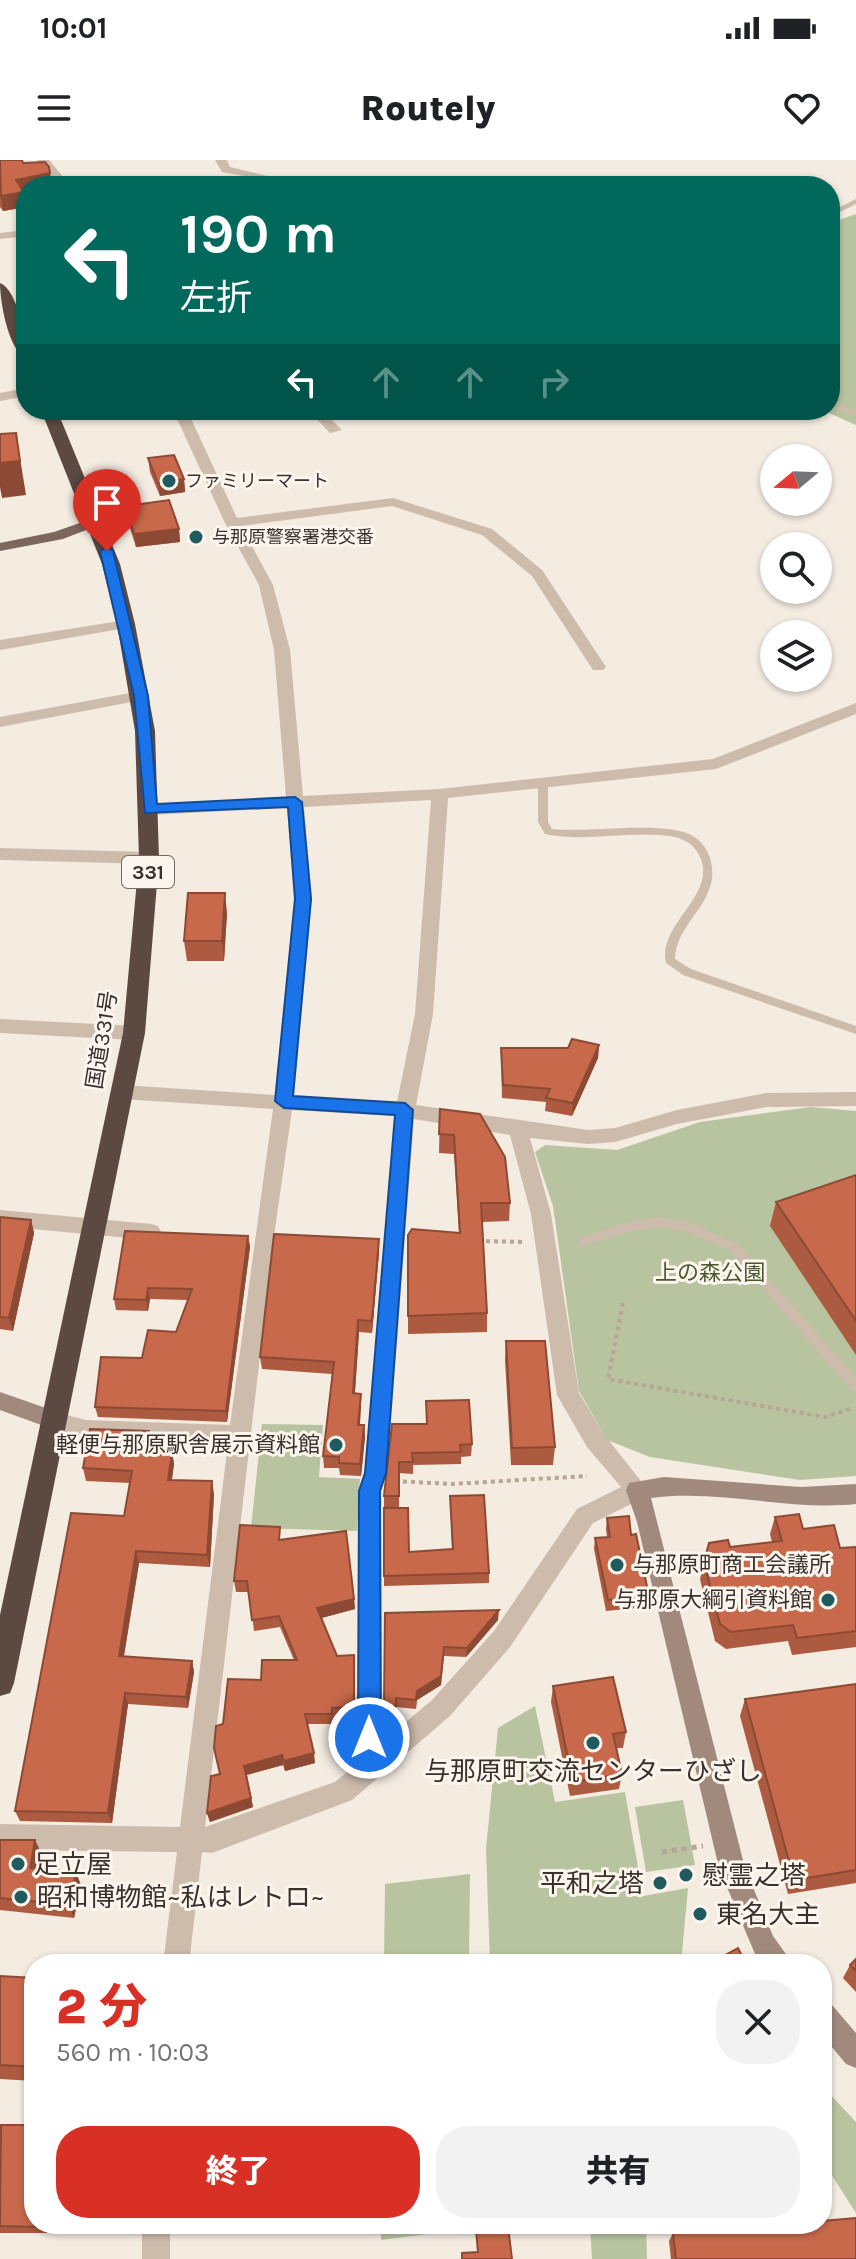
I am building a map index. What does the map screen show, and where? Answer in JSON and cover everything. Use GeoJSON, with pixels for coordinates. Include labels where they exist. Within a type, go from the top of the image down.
{"type":"FeatureCollection","features":[{"type":"Feature","properties":{"kind":"highway"},"geometry":{"type":"LineString","coordinates":[[1,292],[16,318]]}},
{"type":"Feature","properties":{"kind":"highway","name":"国道331号"},"geometry":{"type":"LineString","coordinates":[[0,1683],[134,1033],[149,858],[150,810],[141,696],[126,624],[111,564],[53,420]]}},
{"type":"Feature","properties":{"kind":"main road"},"geometry":{"type":"LineString","coordinates":[[0,534],[53,524],[94,522]]}},
{"type":"Feature","properties":{"kind":"main road"},"geometry":{"type":"LineString","coordinates":[[0,547],[58,536],[94,522]]}},
{"type":"Feature","properties":{"kind":"street"},"geometry":{"type":"LineString","coordinates":[[43,160],[57,176]]}},
{"type":"Feature","properties":{"kind":"street"},"geometry":{"type":"LineString","coordinates":[[221,160],[226,170],[260,176]]}},
{"type":"Feature","properties":{"kind":"street"},"geometry":{"type":"LineString","coordinates":[[177,1954],[239,1435],[284,1101],[303,899],[282,650],[266,585],[232,523],[185,420]]}},
{"type":"Feature","properties":{"kind":"street"},"geometry":{"type":"LineString","coordinates":[[325,420],[335,430]]}},
{"type":"Feature","properties":{"kind":"street"},"geometry":{"type":"LineString","coordinates":[[232,523],[393,502],[487,532],[537,573],[598,667]]}},
{"type":"Feature","properties":{"kind":"street"},"geometry":{"type":"LineString","coordinates":[[0,645],[126,624]]}},
{"type":"Feature","properties":{"kind":"street"},"geometry":{"type":"LineString","coordinates":[[0,722],[141,696]]}},
{"type":"Feature","properties":{"kind":"street"},"geometry":{"type":"LineString","coordinates":[[150,810],[440,794],[716,764],[856,708]]}},
{"type":"Feature","properties":{"kind":"street"},"geometry":{"type":"LineString","coordinates":[[369,1769],[370,1491],[388,1242],[405,1110],[424,1014],[440,794]]}},
{"type":"Feature","properties":{"kind":"street"},"geometry":{"type":"LineString","coordinates":[[0,854],[149,858]]}},
{"type":"Feature","properties":{"kind":"street"},"geometry":{"type":"LineString","coordinates":[[0,1026],[134,1033]]}},
{"type":"Feature","properties":{"kind":"street"},"geometry":{"type":"LineString","coordinates":[[122,1092],[405,1110],[588,1137],[615,1135],[677,1117],[766,1100],[856,1099]]}},
{"type":"Feature","properties":{"kind":"street"},"geometry":{"type":"LineString","coordinates":[[518,1129],[546,1243],[568,1395],[595,1440],[637,1490],[648,1522],[725,1843],[746,1907],[772,1954]]}},
{"type":"Feature","properties":{"kind":"street"},"geometry":{"type":"LineString","coordinates":[[0,1218],[170,1233]]}},
{"type":"Feature","properties":{"kind":"street"},"geometry":{"type":"LineString","coordinates":[[0,1401],[86,1429],[239,1435]]}},
{"type":"Feature","properties":{"kind":"street"},"geometry":{"type":"LineString","coordinates":[[0,1837],[212,1840],[302,1808],[343,1791],[441,1708],[502,1639],[585,1516],[637,1490],[685,1486],[798,1497],[856,1494]]}},
{"type":"Feature","properties":{"kind":"street"},"geometry":{"type":"LineString","coordinates":[[832,2026],[856,2054]]}},
{"type":"Feature","properties":{"kind":"street"},"geometry":{"type":"LineString","coordinates":[[156,2234],[156,2259]]}},
{"type":"Feature","properties":{"kind":"lane"},"geometry":{"type":"LineString","coordinates":[[543,782],[543,822],[549,832],[680,834],[697,844],[707,858],[709,885],[668,948],[670,960],[687,972],[856,1030]]}},
{"type":"Feature","properties":{"kind":"lane"},"geometry":{"type":"LineString","coordinates":[[584,1241],[631,1226],[660,1222],[685,1225],[735,1248],[856,1386]]}},
{"type":"Feature","properties":{"kind":"path"},"geometry":{"type":"LineString","coordinates":[[471,1240],[546,1243]]}},
{"type":"Feature","properties":{"kind":"path"},"geometry":{"type":"LineString","coordinates":[[623,1303],[608,1379],[825,1417],[853,1408]]}},
{"type":"Feature","properties":{"kind":"path"},"geometry":{"type":"LineString","coordinates":[[373,1482],[452,1484],[587,1476]]}},
{"type":"Feature","properties":{"kind":"path"},"geometry":{"type":"LineString","coordinates":[[662,1852],[725,1843]]}},
{"type":"Feature","properties":{"kind":"green space"},"geometry":{"type":"Polygon","coordinates":[[[856,214],[856,425],[840,418],[840,220],[856,214]]]}},
{"type":"Feature","properties":{"kind":"green space","name":"上の森公園"},"geometry":{"type":"Polygon","coordinates":[[[811,1107],[856,1111],[856,1476],[800,1480],[650,1457],[607,1440],[579,1391],[553,1206],[535,1152],[545,1145],[617,1150],[700,1122],[811,1107]]]}},
{"type":"Feature","properties":{"kind":"green space"},"geometry":{"type":"Polygon","coordinates":[[[262,1424],[323,1425],[319,1477],[360,1479],[357,1531],[251,1528],[262,1424]]]}},
{"type":"Feature","properties":{"kind":"green space"},"geometry":{"type":"Polygon","coordinates":[[[535,1706],[555,1802],[625,1792],[643,1896],[688,1888],[682,1954],[490,1954],[486,1849],[498,1728],[535,1706]]]}},
{"type":"Feature","properties":{"kind":"green space"},"geometry":{"type":"Polygon","coordinates":[[[683,1800],[695,1865],[646,1872],[635,1807],[683,1800]]]}},
{"type":"Feature","properties":{"kind":"green space"},"geometry":{"type":"Polygon","coordinates":[[[470,1874],[469,1954],[384,1954],[385,1884],[470,1874]]]}},
{"type":"Feature","properties":{"kind":"green space"},"geometry":{"type":"Polygon","coordinates":[[[832,2096],[856,2122],[856,2213],[832,2176],[832,2096]]]}},
{"type":"Feature","properties":{"kind":"green space"},"geometry":{"type":"Polygon","coordinates":[[[381,2234],[428,2234],[381,2240],[381,2234]]]}},
{"type":"Feature","properties":{"kind":"green space"},"geometry":{"type":"Polygon","coordinates":[[[591,2234],[646,2234],[647,2259],[592,2259],[591,2234]]]}},
{"type":"Feature","properties":{"kind":"building"},"geometry":{"type":"Polygon","coordinates":[[[0,160],[45,162],[49,167],[50,173],[16,176],[16,193],[1,196],[0,160]]]}},
{"type":"Feature","properties":{"kind":"building"},"geometry":{"type":"Polygon","coordinates":[[[16,433],[20,461],[0,463],[0,434],[16,433]]]}},
{"type":"Feature","properties":{"kind":"building"},"geometry":{"type":"Polygon","coordinates":[[[174,455],[184,479],[158,483],[148,458],[174,455]]]}},
{"type":"Feature","properties":{"kind":"building"},"geometry":{"type":"Polygon","coordinates":[[[169,500],[179,529],[134,534],[126,506],[169,500]]]}},
{"type":"Feature","properties":{"kind":"building"},"geometry":{"type":"Polygon","coordinates":[[[188,893],[225,893],[222,941],[184,941],[188,893]]]}},
{"type":"Feature","properties":{"kind":"building"},"geometry":{"type":"Polygon","coordinates":[[[572,1039],[599,1045],[573,1103],[546,1098],[550,1089],[503,1085],[501,1048],[568,1048],[572,1039]]]}},
{"type":"Feature","properties":{"kind":"building"},"geometry":{"type":"Polygon","coordinates":[[[440,1109],[480,1114],[505,1157],[510,1203],[481,1203],[487,1313],[408,1316],[408,1235],[412,1229],[460,1233],[454,1135],[439,1134],[440,1109]]]}},
{"type":"Feature","properties":{"kind":"building"},"geometry":{"type":"Polygon","coordinates":[[[856,1175],[856,1321],[776,1202],[856,1175]]]}},
{"type":"Feature","properties":{"kind":"building"},"geometry":{"type":"Polygon","coordinates":[[[0,1217],[31,1220],[9,1318],[0,1317],[0,1217]]]}},
{"type":"Feature","properties":{"kind":"building"},"geometry":{"type":"Polygon","coordinates":[[[125,1231],[248,1236],[226,1411],[95,1407],[101,1357],[142,1358],[148,1330],[176,1332],[192,1289],[148,1288],[146,1300],[114,1299],[125,1231]]]}},
{"type":"Feature","properties":{"kind":"building"},"geometry":{"type":"Polygon","coordinates":[[[274,1234],[379,1239],[372,1321],[358,1320],[353,1393],[361,1394],[358,1425],[364,1425],[360,1464],[339,1463],[339,1457],[323,1456],[334,1362],[260,1357],[274,1234]]]}},
{"type":"Feature","properties":{"kind":"building"},"geometry":{"type":"Polygon","coordinates":[[[506,1341],[545,1341],[555,1447],[512,1448],[506,1341]]]}},
{"type":"Feature","properties":{"kind":"building"},"geometry":{"type":"Polygon","coordinates":[[[469,1400],[472,1444],[460,1445],[461,1452],[412,1453],[413,1462],[399,1462],[399,1496],[384,1496],[392,1424],[427,1424],[426,1401],[469,1400]]]}},
{"type":"Feature","properties":{"kind":"building"},"geometry":{"type":"Polygon","coordinates":[[[90,1429],[149,1431],[146,1450],[172,1452],[168,1480],[212,1481],[207,1555],[136,1551],[119,1656],[192,1661],[186,1697],[125,1693],[108,1813],[15,1811],[71,1513],[124,1516],[132,1471],[83,1468],[90,1429]]]}},
{"type":"Feature","properties":{"kind":"building"},"geometry":{"type":"Polygon","coordinates":[[[484,1495],[489,1573],[384,1576],[384,1508],[408,1508],[409,1552],[453,1549],[450,1496],[484,1495]]]}},
{"type":"Feature","properties":{"kind":"building"},"geometry":{"type":"Polygon","coordinates":[[[799,1514],[803,1529],[834,1525],[840,1548],[856,1547],[856,1631],[797,1638],[793,1625],[731,1632],[720,1624],[704,1562],[709,1543],[728,1540],[730,1547],[782,1541],[775,1517],[799,1514]]]}},
{"type":"Feature","properties":{"kind":"building","name":"与那原町商工会議所"},"geometry":{"type":"Polygon","coordinates":[[[629,1516],[631,1535],[636,1534],[649,1596],[608,1600],[595,1538],[610,1537],[607,1518],[629,1516]]]}},
{"type":"Feature","properties":{"kind":"building"},"geometry":{"type":"Polygon","coordinates":[[[240,1525],[280,1527],[279,1540],[346,1531],[354,1599],[317,1608],[337,1656],[354,1655],[354,1707],[332,1708],[332,1714],[305,1714],[314,1753],[284,1761],[282,1755],[244,1766],[251,1798],[207,1813],[211,1776],[220,1774],[214,1748],[216,1726],[223,1724],[228,1679],[261,1680],[262,1660],[297,1660],[279,1616],[252,1620],[247,1581],[234,1581],[240,1525]]]}},
{"type":"Feature","properties":{"kind":"building"},"geometry":{"type":"Polygon","coordinates":[[[499,1610],[467,1648],[444,1647],[441,1676],[417,1691],[416,1700],[396,1698],[396,1706],[384,1707],[385,1613],[499,1610]]]}},
{"type":"Feature","properties":{"kind":"building"},"geometry":{"type":"Polygon","coordinates":[[[613,1677],[626,1732],[613,1734],[622,1774],[573,1782],[553,1686],[613,1677]]]}},
{"type":"Feature","properties":{"kind":"building"},"geometry":{"type":"Polygon","coordinates":[[[856,1684],[856,1870],[794,1880],[745,1699],[856,1684]]]}},
{"type":"Feature","properties":{"kind":"building"},"geometry":{"type":"Polygon","coordinates":[[[0,1840],[35,1840],[30,1868],[76,1872],[69,1905],[0,1898],[0,1840]]]}},
{"type":"Feature","properties":{"kind":"building"},"geometry":{"type":"Polygon","coordinates":[[[738,1948],[741,1954],[727,1954],[738,1948]]]}},
{"type":"Feature","properties":{"kind":"building"},"geometry":{"type":"Polygon","coordinates":[[[0,1976],[24,1977],[24,2066],[0,2065],[0,1976]]]}},
{"type":"Feature","properties":{"kind":"building"},"geometry":{"type":"Polygon","coordinates":[[[1,2125],[24,2125],[24,2227],[0,2226],[1,2125]]]}},
{"type":"Feature","properties":{"kind":"building"},"geometry":{"type":"Polygon","coordinates":[[[856,2218],[856,2259],[676,2259],[673,2234],[832,2234],[832,2220],[856,2218]]]}},
{"type":"Feature","properties":{"kind":"building"},"geometry":{"type":"Polygon","coordinates":[[[476,2234],[509,2234],[512,2259],[462,2259],[462,2253],[478,2252],[476,2234]]]}},
{"type":"Feature","properties":{"kind":"place","name":"ファミリーマート"},"geometry":{"type":"Point","coordinates":[169,481]}},
{"type":"Feature","properties":{"kind":"place","name":"与那原警察署港交番"},"geometry":{"type":"Point","coordinates":[196,537]}},
{"type":"Feature","properties":{"kind":"place","name":"軽便与那原駅舎展示資料館"},"geometry":{"type":"Point","coordinates":[336,1445]}},
{"type":"Feature","properties":{"kind":"place","name":"与那原町商工会議所"},"geometry":{"type":"Point","coordinates":[617,1565]}},
{"type":"Feature","properties":{"kind":"place","name":"与那原大綱引資料館"},"geometry":{"type":"Point","coordinates":[828,1600]}},
{"type":"Feature","properties":{"kind":"place","name":"与那原町交流センターひざし"},"geometry":{"type":"Point","coordinates":[593,1743]}},
{"type":"Feature","properties":{"kind":"place","name":"足立屋"},"geometry":{"type":"Point","coordinates":[18,1864]}},
{"type":"Feature","properties":{"kind":"place","name":"慰霊之塔"},"geometry":{"type":"Point","coordinates":[686,1875]}},
{"type":"Feature","properties":{"kind":"place","name":"平和之塔"},"geometry":{"type":"Point","coordinates":[660,1883]}},
{"type":"Feature","properties":{"kind":"place","name":"昭和博物館~私はレトロ~"},"geometry":{"type":"Point","coordinates":[21,1897]}},
{"type":"Feature","properties":{"kind":"place","name":"東名大主"},"geometry":{"type":"Point","coordinates":[700,1914]}},
{"type":"Feature","properties":{"kind":"route"},"geometry":{"type":"LineString","coordinates":[[107,551],[141,696],[150,810],[295,802],[303,899],[284,1101],[405,1110],[376,1473],[370,1491],[369,1738]]}}]}
